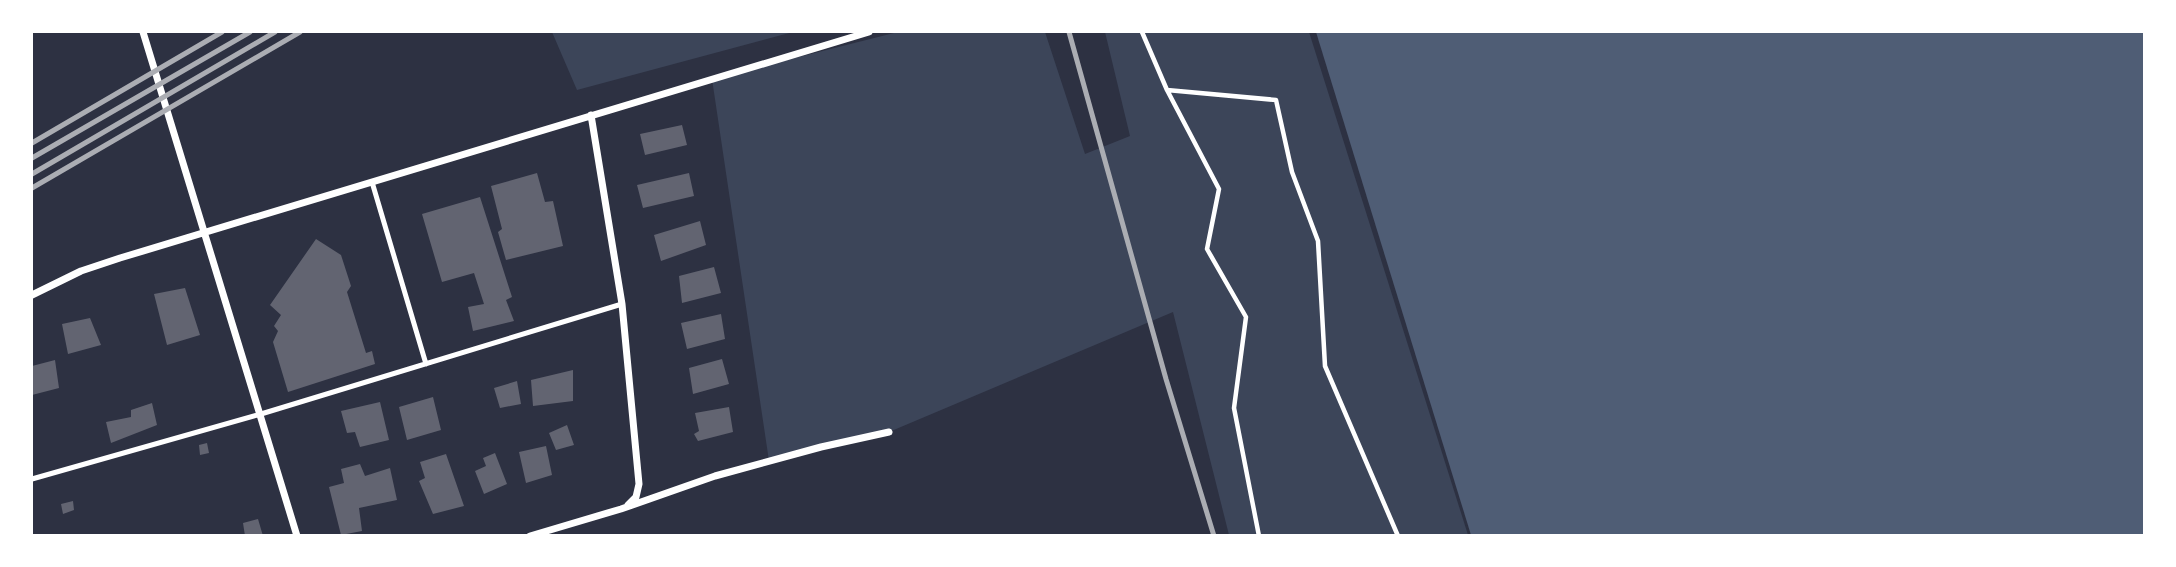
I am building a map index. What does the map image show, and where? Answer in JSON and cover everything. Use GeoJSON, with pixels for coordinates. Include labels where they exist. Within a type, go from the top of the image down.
{"type":"FeatureCollection","features":[{"type":"Feature","properties":{"kind":"street"},"geometry":{"type":"LineString","coordinates":[[143,32],[297,536]]}},
{"type":"Feature","properties":{"kind":"street"},"geometry":{"type":"LineString","coordinates":[[32,295],[81,271],[869,32]]}},
{"type":"Feature","properties":{"kind":"street"},"geometry":{"type":"LineString","coordinates":[[591,115],[622,304],[639,484],[636,496],[628,505]]}},
{"type":"Feature","properties":{"kind":"street"},"geometry":{"type":"LineString","coordinates":[[530,536],[715,476],[821,447],[889,432]]}},
{"type":"Feature","properties":{"kind":"lane"},"geometry":{"type":"LineString","coordinates":[[372,182],[426,364]]}},
{"type":"Feature","properties":{"kind":"lane"},"geometry":{"type":"LineString","coordinates":[[32,479],[261,414],[622,304]]}},
{"type":"Feature","properties":{"kind":"path"},"geometry":{"type":"LineString","coordinates":[[1142,32],[1167,90],[1219,189],[1208,249],[1246,317],[1234,408],[1259,536]]}},
{"type":"Feature","properties":{"kind":"path"},"geometry":{"type":"LineString","coordinates":[[1167,90],[1276,100],[1292,172],[1318,241],[1325,366],[1398,536]]}},
{"type":"Feature","properties":{"kind":"shaded area"},"geometry":{"type":"Polygon","coordinates":[[[552,32],[793,32],[577,90],[552,32]]]}},
{"type":"Feature","properties":{"kind":"shaded area"},"geometry":{"type":"Polygon","coordinates":[[[898,32],[1045,32],[1085,154],[1130,136],[1105,32],[1309,32],[1468,535],[1229,535],[1173,312],[889,432],[769,461],[712,79],[898,32]]]}},
{"type":"Feature","properties":{"kind":"shaded area"},"geometry":{"type":"Polygon","coordinates":[[[1316,32],[2144,32],[2144,535],[1471,535],[1316,32]]]}},
{"type":"Feature","properties":{"kind":"building"},"geometry":{"type":"Polygon","coordinates":[[[682,125],[687,145],[645,155],[640,134],[682,125]]]}},
{"type":"Feature","properties":{"kind":"building"},"geometry":{"type":"Polygon","coordinates":[[[537,173],[545,202],[553,201],[563,246],[506,260],[498,232],[502,229],[491,186],[537,173]]]}},
{"type":"Feature","properties":{"kind":"building"},"geometry":{"type":"Polygon","coordinates":[[[689,173],[694,196],[643,208],[637,185],[689,173]]]}},
{"type":"Feature","properties":{"kind":"building"},"geometry":{"type":"Polygon","coordinates":[[[480,197],[512,297],[506,300],[514,321],[473,331],[468,307],[484,304],[474,273],[442,282],[422,214],[480,197]]]}},
{"type":"Feature","properties":{"kind":"building"},"geometry":{"type":"Polygon","coordinates":[[[700,221],[706,245],[661,261],[654,235],[700,221]]]}},
{"type":"Feature","properties":{"kind":"building"},"geometry":{"type":"Polygon","coordinates":[[[316,239],[341,255],[351,286],[347,292],[366,353],[372,351],[375,364],[288,392],[273,342],[278,331],[274,326],[281,315],[270,305],[316,239]]]}},
{"type":"Feature","properties":{"kind":"building"},"geometry":{"type":"Polygon","coordinates":[[[714,267],[721,293],[682,303],[679,276],[714,267]]]}},
{"type":"Feature","properties":{"kind":"building"},"geometry":{"type":"Polygon","coordinates":[[[185,288],[200,335],[167,345],[154,294],[185,288]]]}},
{"type":"Feature","properties":{"kind":"building"},"geometry":{"type":"Polygon","coordinates":[[[721,314],[725,339],[687,349],[681,323],[721,314]]]}},
{"type":"Feature","properties":{"kind":"building"},"geometry":{"type":"Polygon","coordinates":[[[90,318],[101,345],[68,354],[62,324],[90,318]]]}},
{"type":"Feature","properties":{"kind":"building"},"geometry":{"type":"Polygon","coordinates":[[[722,359],[729,384],[693,394],[689,368],[722,359]]]}},
{"type":"Feature","properties":{"kind":"building"},"geometry":{"type":"Polygon","coordinates":[[[55,360],[59,388],[32,395],[32,366],[55,360]]]}},
{"type":"Feature","properties":{"kind":"building"},"geometry":{"type":"Polygon","coordinates":[[[573,370],[573,401],[533,406],[531,380],[573,370]]]}},
{"type":"Feature","properties":{"kind":"building"},"geometry":{"type":"Polygon","coordinates":[[[517,381],[521,404],[500,408],[494,388],[517,381]]]}},
{"type":"Feature","properties":{"kind":"building"},"geometry":{"type":"Polygon","coordinates":[[[433,397],[441,430],[407,440],[399,407],[433,397]]]}},
{"type":"Feature","properties":{"kind":"building"},"geometry":{"type":"Polygon","coordinates":[[[380,402],[389,440],[360,447],[355,432],[347,433],[341,411],[380,402]]]}},
{"type":"Feature","properties":{"kind":"building"},"geometry":{"type":"Polygon","coordinates":[[[152,403],[157,425],[111,443],[106,422],[131,417],[131,410],[152,403]]]}},
{"type":"Feature","properties":{"kind":"building"},"geometry":{"type":"Polygon","coordinates":[[[729,407],[733,432],[698,441],[694,434],[699,431],[695,413],[729,407]]]}},
{"type":"Feature","properties":{"kind":"building"},"geometry":{"type":"Polygon","coordinates":[[[567,425],[574,445],[556,450],[549,433],[567,425]]]}},
{"type":"Feature","properties":{"kind":"building"},"geometry":{"type":"Polygon","coordinates":[[[207,443],[209,453],[200,455],[199,445],[207,443]]]}},
{"type":"Feature","properties":{"kind":"building"},"geometry":{"type":"Polygon","coordinates":[[[546,446],[552,475],[526,483],[519,452],[546,446]]]}},
{"type":"Feature","properties":{"kind":"building"},"geometry":{"type":"Polygon","coordinates":[[[495,453],[507,484],[484,494],[475,471],[486,466],[483,458],[495,453]]]}},
{"type":"Feature","properties":{"kind":"building"},"geometry":{"type":"Polygon","coordinates":[[[446,454],[464,506],[433,514],[419,481],[425,478],[420,462],[446,454]]]}},
{"type":"Feature","properties":{"kind":"building"},"geometry":{"type":"Polygon","coordinates":[[[360,464],[365,476],[390,468],[397,500],[359,508],[362,531],[341,535],[329,487],[344,483],[341,469],[360,464]]]}},
{"type":"Feature","properties":{"kind":"building"},"geometry":{"type":"Polygon","coordinates":[[[73,501],[74,510],[63,514],[61,504],[73,501]]]}},
{"type":"Feature","properties":{"kind":"building"},"geometry":{"type":"Polygon","coordinates":[[[258,519],[263,536],[245,536],[243,523],[258,519]]]}},
{"type":"Feature","properties":{"kind":"railway"},"geometry":{"type":"LineString","coordinates":[[32,143],[222,32]]}},
{"type":"Feature","properties":{"kind":"railway"},"geometry":{"type":"LineString","coordinates":[[32,158],[250,32]]}},
{"type":"Feature","properties":{"kind":"railway"},"geometry":{"type":"LineString","coordinates":[[32,174],[275,32]]}},
{"type":"Feature","properties":{"kind":"railway"},"geometry":{"type":"LineString","coordinates":[[32,188],[300,32]]}},
{"type":"Feature","properties":{"kind":"railway"},"geometry":{"type":"LineString","coordinates":[[1069,32],[1166,379],[1214,536]]}}]}
